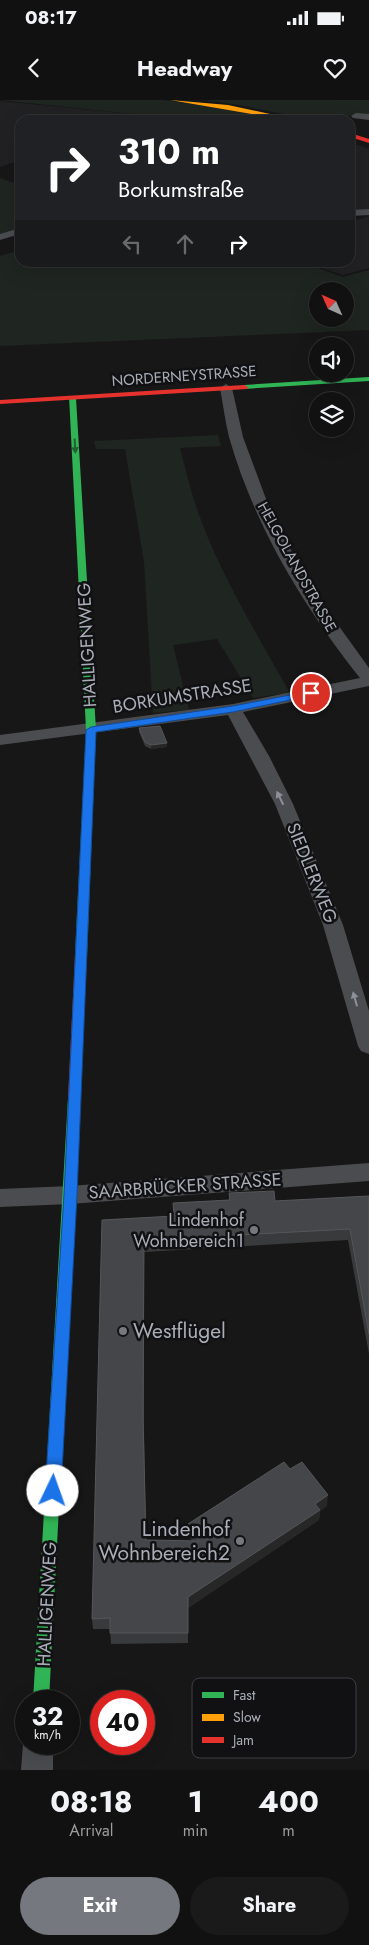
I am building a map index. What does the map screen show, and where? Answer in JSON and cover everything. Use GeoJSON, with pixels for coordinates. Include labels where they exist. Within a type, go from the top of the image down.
{"type":"FeatureCollection","features":[{"type":"Feature","properties":{"kind":"street"},"geometry":{"type":"LineString","coordinates":[[173,100],[228,107],[269,115]]}},
{"type":"Feature","properties":{"kind":"street"},"geometry":{"type":"LineString","coordinates":[[356,116],[369,116]]}},
{"type":"Feature","properties":{"kind":"street"},"geometry":{"type":"LineString","coordinates":[[355,137],[369,141]]}},
{"type":"Feature","properties":{"kind":"street"},"geometry":{"type":"LineString","coordinates":[[355,213],[369,212]]}},
{"type":"Feature","properties":{"kind":"street"},"geometry":{"type":"LineString","coordinates":[[0,237],[15,232]]}},
{"type":"Feature","properties":{"kind":"street","name":"NORDERNEYSTRASSE"},"geometry":{"type":"LineString","coordinates":[[0,402],[369,379]]}},
{"type":"Feature","properties":{"kind":"street","name":"HELGOLANDSTRASSE"},"geometry":{"type":"LineString","coordinates":[[226,388],[237,442],[258,499],[311,599],[340,644],[369,680]]}},
{"type":"Feature","properties":{"kind":"street","name":"HALLIGENWEG"},"geometry":{"type":"LineString","coordinates":[[42,1690],[70,1195],[91,730],[72,398]]}},
{"type":"Feature","properties":{"kind":"street","name":"BORKUMSTRASSE"},"geometry":{"type":"LineString","coordinates":[[0,740],[91,730],[233,709],[369,680]]}},
{"type":"Feature","properties":{"kind":"street","name":"SIEDLERWEG"},"geometry":{"type":"LineString","coordinates":[[233,709],[260,756],[284,804],[333,925],[369,1046]]}},
{"type":"Feature","properties":{"kind":"street","name":"SAARBRÜCKER STRASSE"},"geometry":{"type":"LineString","coordinates":[[0,1198],[70,1195],[369,1172]]}},
{"type":"Feature","properties":{"kind":"street"},"geometry":{"type":"LineString","coordinates":[[37,1770],[38,1755]]}},
{"type":"Feature","properties":{"kind":"shaded area"},"geometry":{"type":"Polygon","coordinates":[[[0,100],[163,100],[263,115],[141,115],[0,100]]]}},
{"type":"Feature","properties":{"kind":"shaded area"},"geometry":{"type":"Polygon","coordinates":[[[204,100],[369,100],[369,115],[294,115],[204,100]]]}},
{"type":"Feature","properties":{"kind":"shaded area"},"geometry":{"type":"Polygon","coordinates":[[[0,101],[141,115],[15,115],[15,162],[0,167],[0,101]]]}},
{"type":"Feature","properties":{"kind":"shaded area"},"geometry":{"type":"Polygon","coordinates":[[[355,144],[369,149],[369,209],[355,210],[355,144]]]}},
{"type":"Feature","properties":{"kind":"shaded area"},"geometry":{"type":"Polygon","coordinates":[[[0,178],[15,183],[15,232],[0,237],[0,178]]]}},
{"type":"Feature","properties":{"kind":"shaded area"},"geometry":{"type":"Polygon","coordinates":[[[369,216],[369,268],[343,275],[318,267],[355,267],[355,220],[369,216]]]}},
{"type":"Feature","properties":{"kind":"shaded area"},"geometry":{"type":"Polygon","coordinates":[[[15,252],[15,267],[315,267],[343,277],[369,270],[369,330],[0,346],[0,256],[15,252]]]}},
{"type":"Feature","properties":{"kind":"shaded area"},"geometry":{"type":"Polygon","coordinates":[[[218,435],[221,446],[180,448],[191,489],[214,552],[251,624],[290,693],[253,698],[217,639],[173,645],[189,710],[153,713],[144,562],[125,449],[96,449],[94,441],[218,435]]]}},
{"type":"Feature","properties":{"kind":"building"},"geometry":{"type":"Polygon","coordinates":[[[160,726],[167,743],[151,745],[145,742],[139,728],[160,726]]]}},
{"type":"Feature","properties":{"kind":"building"},"geometry":{"type":"Polygon","coordinates":[[[274,1191],[275,1201],[369,1196],[369,1334],[350,1229],[144,1240],[143,1418],[146,1540],[199,1541],[188,1524],[284,1462],[290,1469],[302,1462],[328,1495],[315,1504],[320,1510],[188,1597],[188,1633],[110,1633],[110,1618],[92,1619],[102,1220],[174,1216],[173,1203],[230,1200],[229,1193],[274,1191]]]}},
{"type":"Feature","properties":{"kind":"traffic: fast"},"geometry":{"type":"LineString","coordinates":[[244,387],[369,379]]}},
{"type":"Feature","properties":{"kind":"traffic: fast"},"geometry":{"type":"LineString","coordinates":[[72,398],[91,730],[81,956]]}},
{"type":"Feature","properties":{"kind":"traffic: fast"},"geometry":{"type":"LineString","coordinates":[[42,1690],[74,1098]]}},
{"type":"Feature","properties":{"kind":"traffic: slow"},"geometry":{"type":"LineString","coordinates":[[173,100],[228,107],[269,115]]}},
{"type":"Feature","properties":{"kind":"traffic: jam"},"geometry":{"type":"LineString","coordinates":[[355,137],[369,141]]}},
{"type":"Feature","properties":{"kind":"traffic: jam"},"geometry":{"type":"LineString","coordinates":[[0,402],[244,387]]}},
{"type":"Feature","properties":{"kind":"traffic: jam"},"geometry":{"type":"LineString","coordinates":[[74,1098],[81,956]]}},
{"type":"Feature","properties":{"kind":"place","name":"Lindenhof Wohnbereich1"},"geometry":{"type":"Point","coordinates":[254,1230]}},
{"type":"Feature","properties":{"kind":"place","name":"Westflügel"},"geometry":{"type":"Point","coordinates":[123,1331]}},
{"type":"Feature","properties":{"kind":"place","name":"Lindenhof Wohnbereich2"},"geometry":{"type":"Point","coordinates":[240,1541]}},
{"type":"Feature","properties":{"kind":"route"},"geometry":{"type":"LineString","coordinates":[[53,1491],[70,1195],[91,730],[233,709],[311,693]]}}]}
